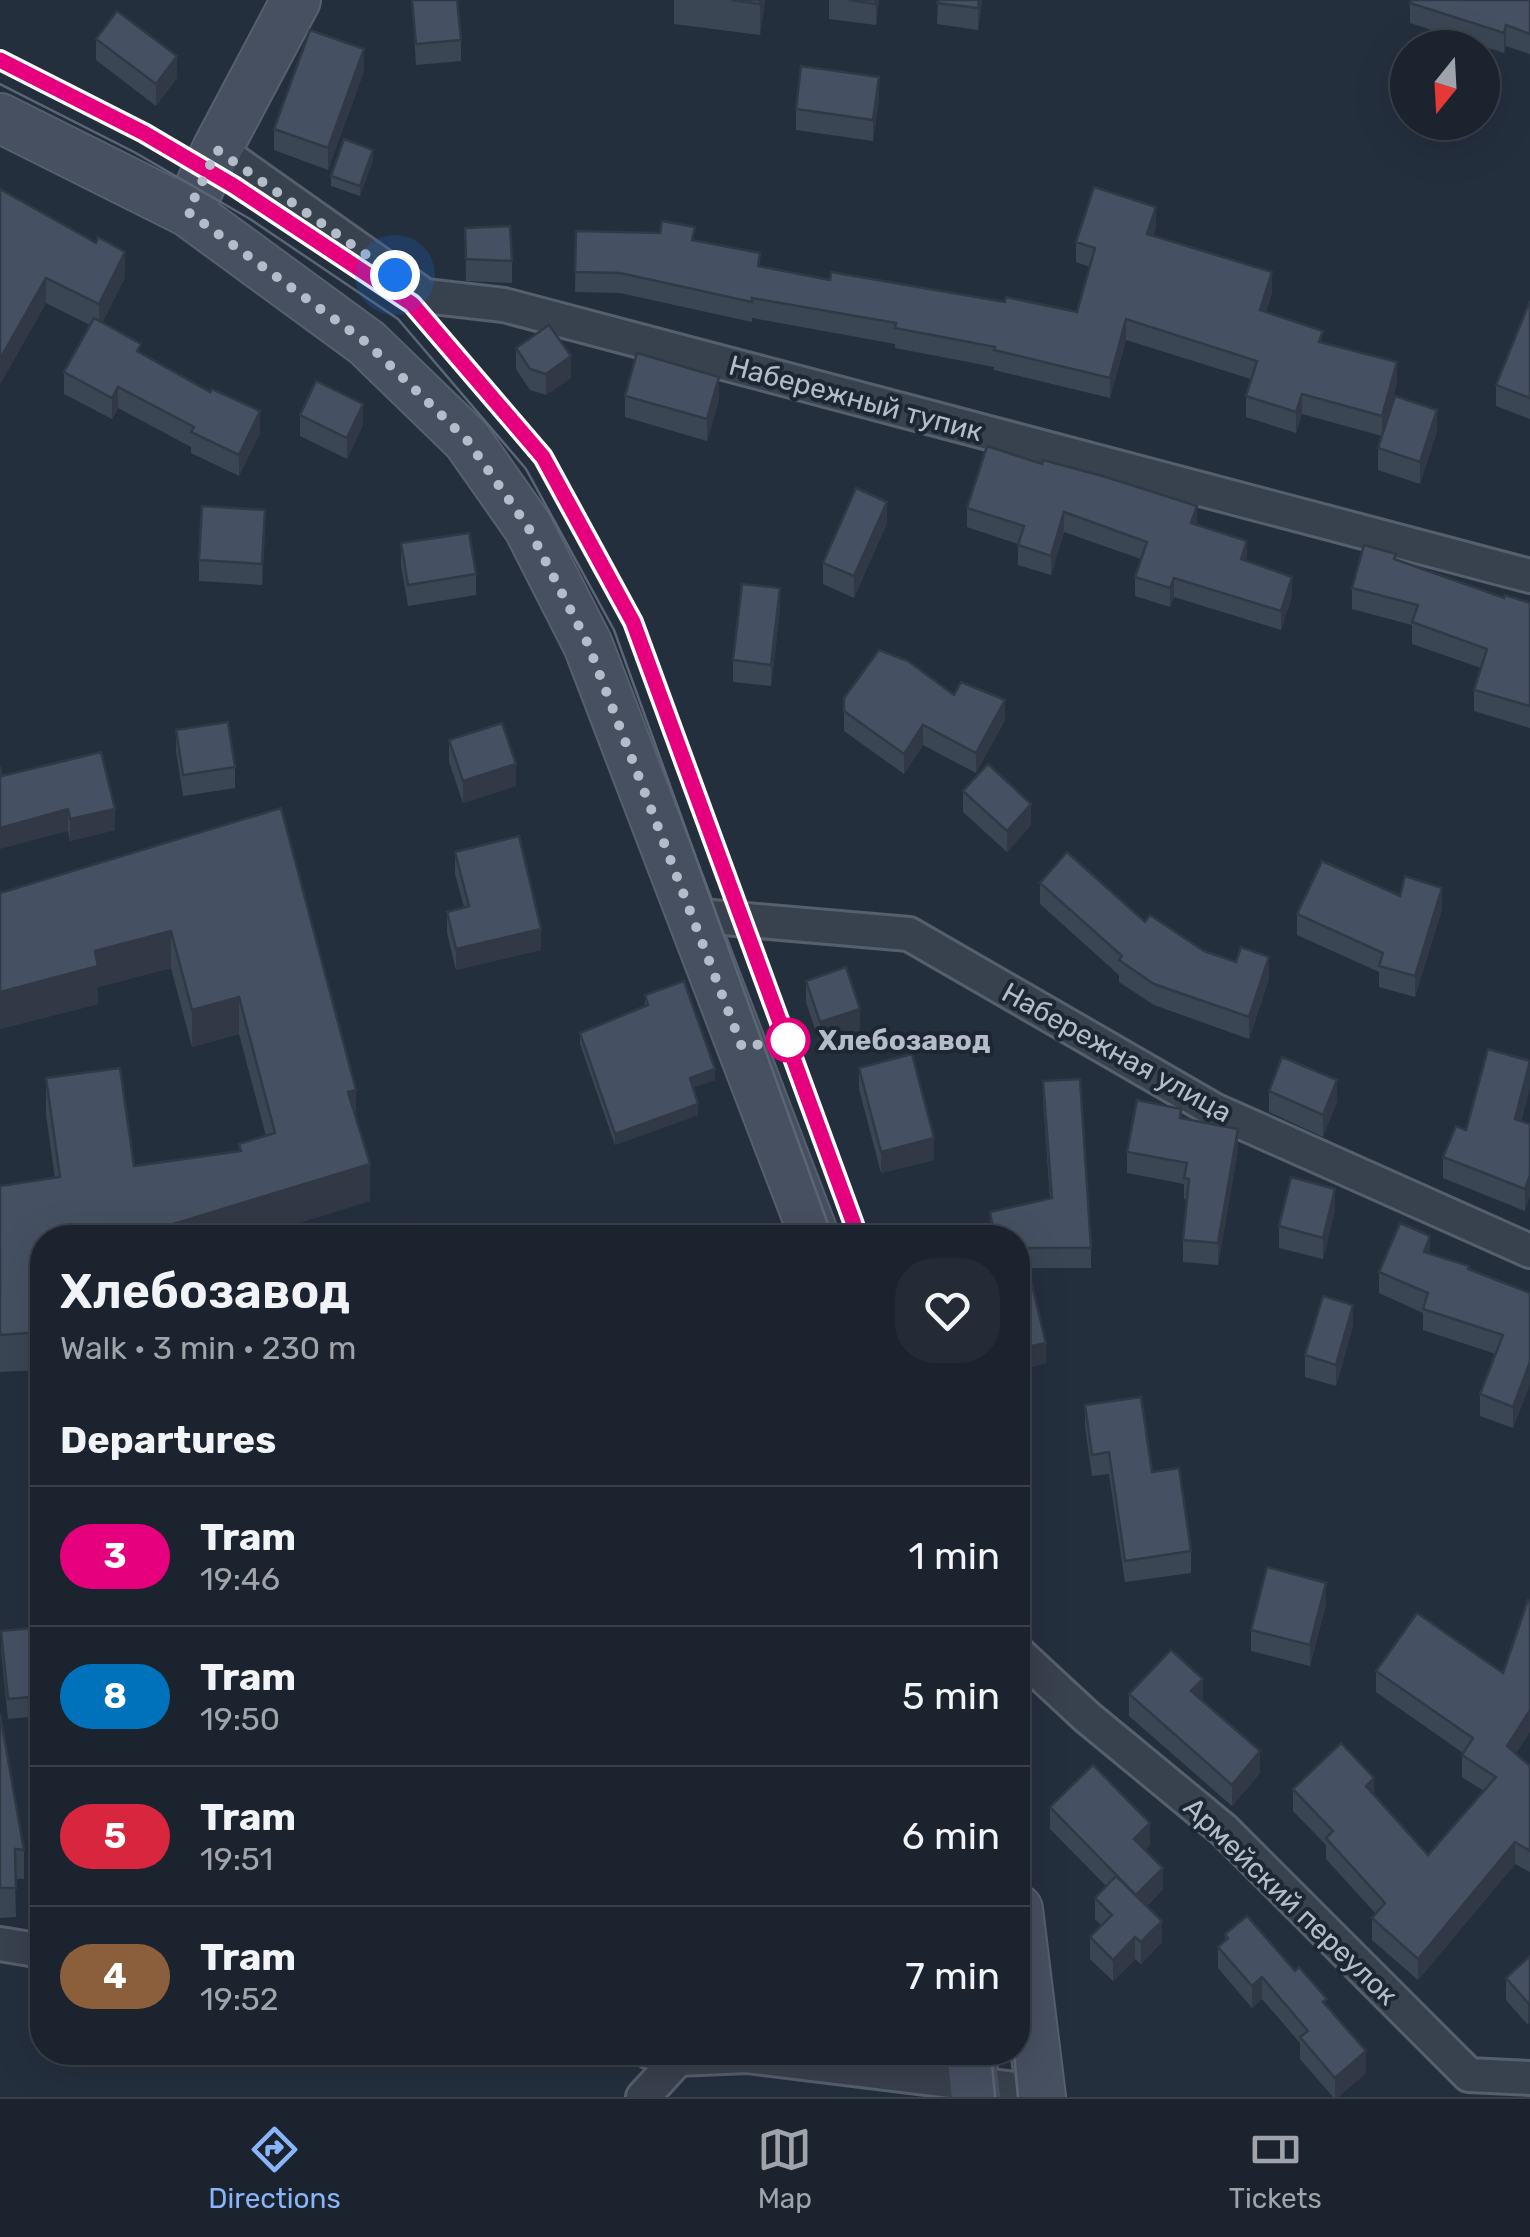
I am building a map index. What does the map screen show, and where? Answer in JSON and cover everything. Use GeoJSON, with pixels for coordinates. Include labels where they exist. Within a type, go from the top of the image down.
{"type":"FeatureCollection","features":[{"type":"Feature","properties":{"kind":"main road"},"geometry":{"type":"LineString","coordinates":[[188,212],[296,0]]}},
{"type":"Feature","properties":{"kind":"main road"},"geometry":{"type":"LineString","coordinates":[[1,120],[188,212],[367,343],[467,440],[528,527],[588,644],[810,1225]]}},
{"type":"Feature","properties":{"kind":"main road"},"geometry":{"type":"LineString","coordinates":[[1030,2010],[1040,2094]]}},
{"type":"Feature","properties":{"kind":"street","name":"Набережный тупик"},"geometry":{"type":"LineString","coordinates":[[217,150],[425,296],[504,305],[1530,576]]}},
{"type":"Feature","properties":{"kind":"street","name":"Набережная улица"},"geometry":{"type":"LineString","coordinates":[[689,916],[909,934],[1214,1110],[1530,1251]]}},
{"type":"Feature","properties":{"kind":"street","name":"Армейский переулок"},"geometry":{"type":"LineString","coordinates":[[1030,1664],[1224,1830],[1469,2075],[1530,2078]]}},
{"type":"Feature","properties":{"kind":"street"},"geometry":{"type":"LineString","coordinates":[[0,1944],[30,1948]]}},
{"type":"Feature","properties":{"kind":"street"},"geometry":{"type":"LineString","coordinates":[[643,2097],[659,2065]]}},
{"type":"Feature","properties":{"kind":"street"},"geometry":{"type":"LineString","coordinates":[[840,2065],[974,2078],[1040,2094]]}},
{"type":"Feature","properties":{"kind":"building"},"geometry":{"type":"Polygon","coordinates":[[[412,0],[457,0],[461,40],[416,44],[412,0]]]}},
{"type":"Feature","properties":{"kind":"building"},"geometry":{"type":"Polygon","coordinates":[[[979,0],[978,8],[937,3],[979,0]]]}},
{"type":"Feature","properties":{"kind":"building"},"geometry":{"type":"Polygon","coordinates":[[[1530,0],[1530,34],[1506,25],[1504,33],[1410,3],[1530,0]]]}},
{"type":"Feature","properties":{"kind":"building"},"geometry":{"type":"Polygon","coordinates":[[[117,11],[177,56],[156,84],[96,39],[117,11]]]}},
{"type":"Feature","properties":{"kind":"building"},"geometry":{"type":"Polygon","coordinates":[[[310,30],[364,49],[328,148],[274,129],[310,30]]]}},
{"type":"Feature","properties":{"kind":"building"},"geometry":{"type":"Polygon","coordinates":[[[801,66],[879,77],[873,120],[796,109],[801,66]]]}},
{"type":"Feature","properties":{"kind":"building"},"geometry":{"type":"Polygon","coordinates":[[[344,139],[373,150],[360,186],[331,176],[344,139]]]}},
{"type":"Feature","properties":{"kind":"building"},"geometry":{"type":"Polygon","coordinates":[[[1094,187],[1156,207],[1147,234],[1272,272],[1260,310],[1323,331],[1319,342],[1397,362],[1382,416],[1302,394],[1296,412],[1246,396],[1257,361],[1126,319],[1110,378],[994,350],[995,347],[895,328],[896,323],[752,298],[752,302],[620,273],[575,272],[576,231],[660,233],[662,221],[695,227],[692,240],[760,253],[758,266],[830,280],[831,272],[1005,302],[1006,297],[1077,312],[1095,248],[1076,242],[1094,187]]]}},
{"type":"Feature","properties":{"kind":"building"},"geometry":{"type":"Polygon","coordinates":[[[0,189],[96,243],[98,237],[125,252],[99,304],[46,278],[0,359],[0,189]]]}},
{"type":"Feature","properties":{"kind":"building"},"geometry":{"type":"Polygon","coordinates":[[[510,226],[512,261],[466,259],[465,228],[510,226]]]}},
{"type":"Feature","properties":{"kind":"building"},"geometry":{"type":"Polygon","coordinates":[[[1530,301],[1530,398],[1496,385],[1530,301]]]}},
{"type":"Feature","properties":{"kind":"building"},"geometry":{"type":"Polygon","coordinates":[[[94,318],[141,344],[137,351],[210,392],[212,389],[260,411],[239,455],[191,432],[194,427],[118,387],[112,398],[64,372],[94,318]]]}},
{"type":"Feature","properties":{"kind":"building"},"geometry":{"type":"Polygon","coordinates":[[[549,325],[571,356],[546,374],[530,369],[516,348],[549,325]]]}},
{"type":"Feature","properties":{"kind":"building"},"geometry":{"type":"Polygon","coordinates":[[[637,353],[719,377],[707,419],[625,396],[637,353]]]}},
{"type":"Feature","properties":{"kind":"building"},"geometry":{"type":"Polygon","coordinates":[[[316,381],[363,404],[347,438],[300,415],[316,381]]]}},
{"type":"Feature","properties":{"kind":"building"},"geometry":{"type":"Polygon","coordinates":[[[1395,396],[1437,410],[1420,462],[1378,448],[1395,396]]]}},
{"type":"Feature","properties":{"kind":"building"},"geometry":{"type":"Polygon","coordinates":[[[987,446],[1197,506],[1191,523],[1247,541],[1241,559],[1292,577],[1281,611],[1174,578],[1170,588],[1135,577],[1147,542],[1064,512],[1051,556],[1018,545],[1024,526],[967,508],[987,446]]]}},
{"type":"Feature","properties":{"kind":"building"},"geometry":{"type":"Polygon","coordinates":[[[856,488],[887,502],[854,576],[823,563],[856,488]]]}},
{"type":"Feature","properties":{"kind":"building"},"geometry":{"type":"Polygon","coordinates":[[[202,506],[265,510],[262,564],[199,560],[202,506]]]}},
{"type":"Feature","properties":{"kind":"building"},"geometry":{"type":"Polygon","coordinates":[[[469,533],[476,574],[408,585],[401,543],[469,533]]]}},
{"type":"Feature","properties":{"kind":"building"},"geometry":{"type":"Polygon","coordinates":[[[1364,545],[1504,598],[1505,595],[1530,603],[1530,706],[1474,690],[1487,649],[1412,622],[1418,605],[1352,588],[1364,545]]]}},
{"type":"Feature","properties":{"kind":"building"},"geometry":{"type":"Polygon","coordinates":[[[742,584],[780,588],[771,665],[733,660],[742,584]]]}},
{"type":"Feature","properties":{"kind":"building"},"geometry":{"type":"Polygon","coordinates":[[[879,650],[908,661],[954,695],[961,682],[1005,700],[976,753],[923,725],[904,754],[844,711],[844,698],[879,650]]]}},
{"type":"Feature","properties":{"kind":"building"},"geometry":{"type":"Polygon","coordinates":[[[228,722],[235,767],[183,775],[176,730],[228,722]]]}},
{"type":"Feature","properties":{"kind":"building"},"geometry":{"type":"Polygon","coordinates":[[[502,723],[516,764],[463,781],[449,740],[502,723]]]}},
{"type":"Feature","properties":{"kind":"building"},"geometry":{"type":"Polygon","coordinates":[[[101,752],[115,809],[70,819],[68,809],[0,828],[0,767],[2,776],[101,752]]]}},
{"type":"Feature","properties":{"kind":"building"},"geometry":{"type":"Polygon","coordinates":[[[988,764],[1031,804],[1007,831],[963,791],[988,764]]]}},
{"type":"Feature","properties":{"kind":"building"},"geometry":{"type":"Polygon","coordinates":[[[281,808],[356,1090],[348,1092],[370,1164],[170,1225],[30,1225],[30,1333],[0,1335],[0,1186],[60,1177],[46,1078],[120,1068],[134,1166],[241,1151],[239,1144],[275,1133],[239,997],[192,1010],[171,931],[95,951],[98,966],[0,992],[0,893],[281,808]]]}},
{"type":"Feature","properties":{"kind":"building"},"geometry":{"type":"Polygon","coordinates":[[[519,836],[541,929],[456,949],[447,912],[469,906],[455,852],[519,836]]]}},
{"type":"Feature","properties":{"kind":"building"},"geometry":{"type":"Polygon","coordinates":[[[1067,852],[1145,922],[1150,915],[1204,951],[1236,962],[1241,947],[1269,957],[1249,1017],[1154,984],[1119,960],[1122,956],[1040,883],[1067,852]]]}},
{"type":"Feature","properties":{"kind":"building"},"geometry":{"type":"Polygon","coordinates":[[[1322,861],[1400,896],[1405,876],[1442,888],[1415,976],[1379,966],[1383,953],[1297,914],[1322,861]]]}},
{"type":"Feature","properties":{"kind":"building"},"geometry":{"type":"Polygon","coordinates":[[[846,967],[860,1009],[820,1022],[806,981],[846,967]]]}},
{"type":"Feature","properties":{"kind":"building"},"geometry":{"type":"Polygon","coordinates":[[[684,981],[715,1069],[690,1078],[698,1104],[615,1134],[580,1033],[648,1005],[645,995],[684,981]]]}},
{"type":"Feature","properties":{"kind":"building"},"geometry":{"type":"Polygon","coordinates":[[[1488,1049],[1530,1061],[1515,1119],[1530,1124],[1530,1175],[1525,1189],[1443,1157],[1456,1126],[1466,1130],[1488,1049]]]}},
{"type":"Feature","properties":{"kind":"building"},"geometry":{"type":"Polygon","coordinates":[[[912,1054],[934,1138],[881,1152],[859,1068],[912,1054]]]}},
{"type":"Feature","properties":{"kind":"building"},"geometry":{"type":"Polygon","coordinates":[[[1282,1057],[1337,1080],[1323,1115],[1269,1091],[1282,1057]]]}},
{"type":"Feature","properties":{"kind":"building"},"geometry":{"type":"Polygon","coordinates":[[[1080,1079],[1091,1248],[1030,1248],[1030,1225],[992,1225],[990,1212],[1052,1198],[1043,1081],[1080,1079]]]}},
{"type":"Feature","properties":{"kind":"building"},"geometry":{"type":"Polygon","coordinates":[[[1137,1100],[1181,1109],[1180,1118],[1238,1129],[1218,1243],[1183,1240],[1187,1163],[1127,1152],[1137,1100]]]}},
{"type":"Feature","properties":{"kind":"building"},"geometry":{"type":"Polygon","coordinates":[[[1291,1177],[1335,1189],[1323,1238],[1279,1226],[1291,1177]]]}},
{"type":"Feature","properties":{"kind":"building"},"geometry":{"type":"Polygon","coordinates":[[[1400,1223],[1430,1236],[1424,1252],[1469,1266],[1468,1269],[1530,1293],[1530,1362],[1513,1407],[1480,1394],[1503,1335],[1423,1309],[1428,1293],[1379,1272],[1400,1223]]]}},
{"type":"Feature","properties":{"kind":"building"},"geometry":{"type":"Polygon","coordinates":[[[1030,1277],[1046,1343],[1030,1346],[1030,1277]]]}},
{"type":"Feature","properties":{"kind":"building"},"geometry":{"type":"Polygon","coordinates":[[[1323,1296],[1353,1305],[1336,1365],[1305,1355],[1323,1296]]]}},
{"type":"Feature","properties":{"kind":"building"},"geometry":{"type":"Polygon","coordinates":[[[1141,1397],[1152,1472],[1179,1468],[1191,1551],[1125,1561],[1109,1452],[1092,1455],[1085,1405],[1141,1397]]]}},
{"type":"Feature","properties":{"kind":"building"},"geometry":{"type":"Polygon","coordinates":[[[1267,1567],[1326,1583],[1310,1645],[1251,1630],[1267,1567]]]}},
{"type":"Feature","properties":{"kind":"building"},"geometry":{"type":"Polygon","coordinates":[[[1528,1600],[1530,1710],[1507,1746],[1530,1766],[1530,1851],[1515,1842],[1418,1959],[1372,1918],[1385,1903],[1326,1838],[1333,1831],[1293,1789],[1341,1743],[1374,1778],[1366,1786],[1428,1855],[1496,1777],[1462,1755],[1473,1738],[1376,1671],[1417,1613],[1503,1673],[1528,1600]]]}},
{"type":"Feature","properties":{"kind":"building"},"geometry":{"type":"Polygon","coordinates":[[[30,1628],[30,1697],[8,1699],[1,1631],[30,1628]]]}},
{"type":"Feature","properties":{"kind":"building"},"geometry":{"type":"Polygon","coordinates":[[[1171,1650],[1203,1679],[1191,1691],[1260,1751],[1232,1785],[1129,1694],[1171,1650]]]}},
{"type":"Feature","properties":{"kind":"building"},"geometry":{"type":"Polygon","coordinates":[[[0,1714],[24,1850],[15,1849],[16,1888],[0,1888],[0,1714]]]}},
{"type":"Feature","properties":{"kind":"building"},"geometry":{"type":"Polygon","coordinates":[[[1093,1765],[1150,1823],[1134,1839],[1163,1868],[1136,1895],[1050,1807],[1093,1765]]]}},
{"type":"Feature","properties":{"kind":"building"},"geometry":{"type":"Polygon","coordinates":[[[1116,1876],[1162,1921],[1141,1942],[1135,1937],[1113,1960],[1090,1937],[1112,1915],[1095,1898],[1116,1876]]]}},
{"type":"Feature","properties":{"kind":"building"},"geometry":{"type":"Polygon","coordinates":[[[1247,1916],[1295,1971],[1299,1967],[1327,1999],[1323,2002],[1366,2051],[1335,2078],[1300,2037],[1308,2031],[1262,1977],[1252,1986],[1218,1947],[1228,1938],[1225,1934],[1247,1916]]]}},
{"type":"Feature","properties":{"kind":"building"},"geometry":{"type":"Polygon","coordinates":[[[1530,1956],[1530,2002],[1528,2003],[1506,1978],[1530,1956]]]}},
{"type":"Feature","properties":{"kind":"tram line"},"geometry":{"type":"LineString","coordinates":[[0,60],[144,133],[261,202],[412,304],[543,457],[633,622],[854,1225]]}},
{"type":"Feature","properties":{"kind":"tram line","name":"3"},"geometry":{"type":"LineString","coordinates":[[0,60],[144,133],[234,186],[412,304],[543,457],[633,622],[855,1225]]}},
{"type":"Feature","properties":{"kind":"tram line"},"geometry":{"type":"LineString","coordinates":[[0,84],[134,152],[250,219],[398,319],[526,469],[614,630],[828,1225]]}},
{"type":"Feature","properties":{"kind":"tram line"},"geometry":{"type":"LineString","coordinates":[[992,2065],[995,2097]]}},
{"type":"Feature","properties":{"kind":"tram line"},"geometry":{"type":"LineString","coordinates":[[1015,2065],[1018,2097]]}},
{"type":"Feature","properties":{"kind":"place","name":"Хлебозавод"},"geometry":{"type":"Point","coordinates":[788,1040]}},
{"type":"Feature","properties":{"kind":"route"},"geometry":{"type":"LineString","coordinates":[[395,275],[217,150],[188,212],[367,343],[467,440],[528,527],[588,644],[742,1047],[788,1040]]}}]}
